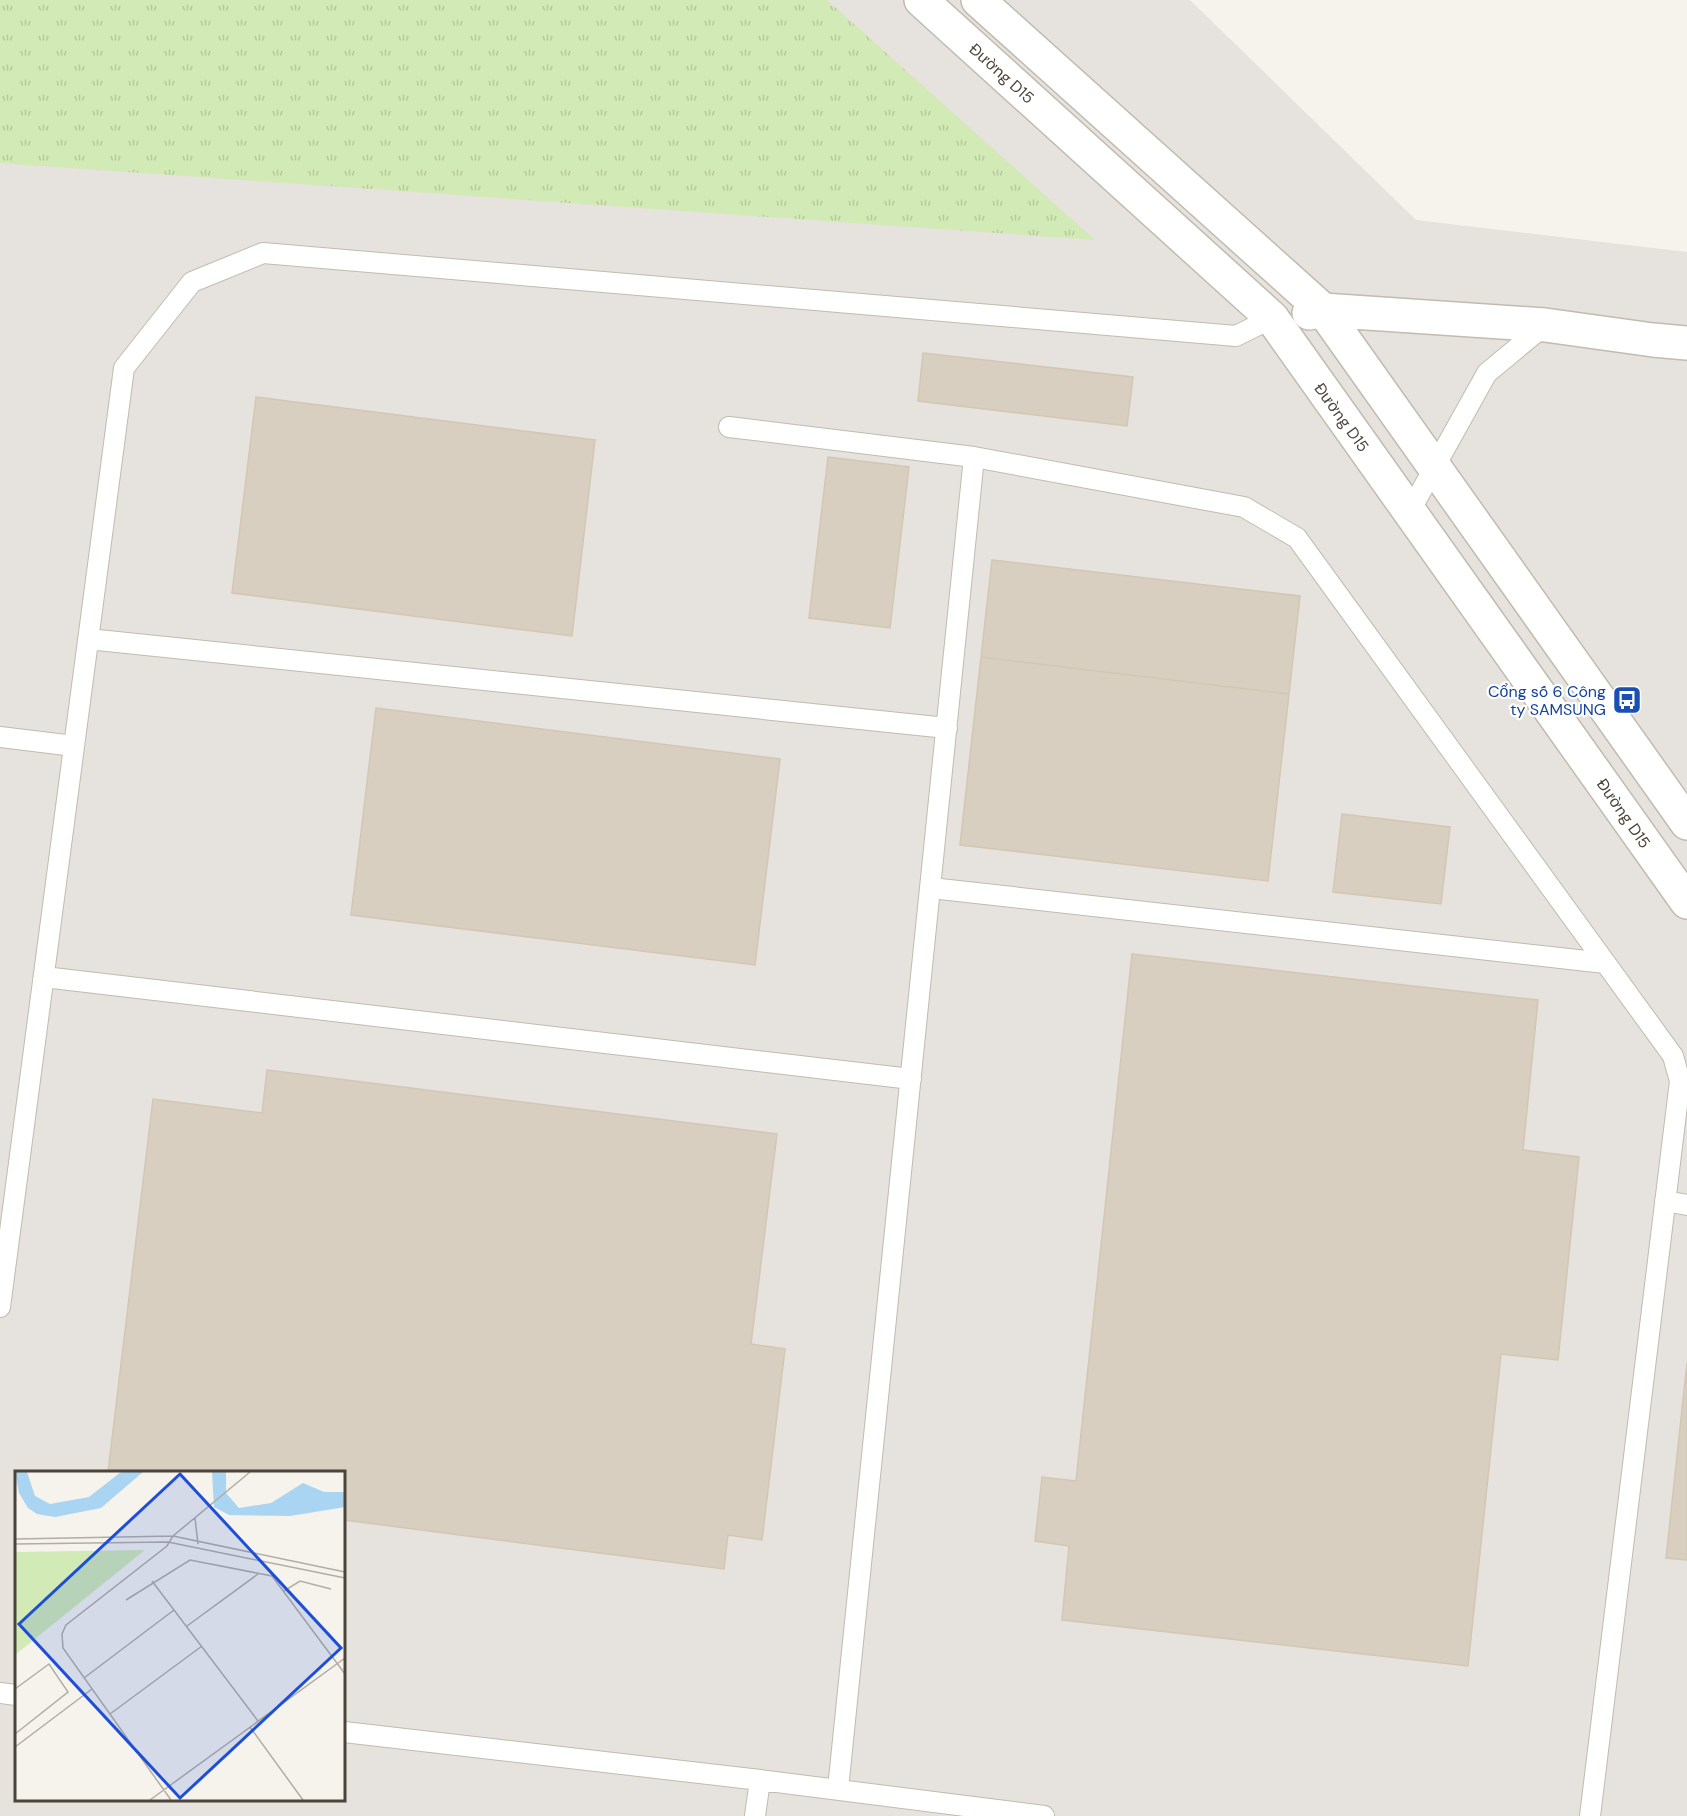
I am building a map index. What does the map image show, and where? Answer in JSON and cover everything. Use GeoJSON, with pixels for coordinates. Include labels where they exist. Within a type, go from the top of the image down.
{"type":"FeatureCollection","features":[{"type":"Feature","properties":{"kind":"street","name":"Đường D15"},"geometry":{"type":"LineString","coordinates":[[921,0],[1272,318],[1687,902]]}},
{"type":"Feature","properties":{"kind":"street"},"geometry":{"type":"LineString","coordinates":[[978,0],[1323,310],[1687,824]]}},
{"type":"Feature","properties":{"kind":"street"},"geometry":{"type":"LineString","coordinates":[[1272,318],[1323,310],[1545,325],[1653,340],[1687,342]]}},
{"type":"Feature","properties":{"kind":"lane"},"geometry":{"type":"LineString","coordinates":[[0,1307],[124,368],[192,282],[263,253],[1236,336],[1272,318]]}},
{"type":"Feature","properties":{"kind":"lane"},"geometry":{"type":"LineString","coordinates":[[1410,511],[1487,373],[1545,325]]}},
{"type":"Feature","properties":{"kind":"lane"},"geometry":{"type":"LineString","coordinates":[[729,427],[974,457],[1244,507],[1297,537],[1673,1056],[1680,1081],[1590,1816]]}},
{"type":"Feature","properties":{"kind":"lane"},"geometry":{"type":"LineString","coordinates":[[838,1789],[974,457]]}},
{"type":"Feature","properties":{"kind":"lane"},"geometry":{"type":"LineString","coordinates":[[88,639],[947,728]]}},
{"type":"Feature","properties":{"kind":"lane"},"geometry":{"type":"LineString","coordinates":[[0,737],[74,746]]}},
{"type":"Feature","properties":{"kind":"lane"},"geometry":{"type":"LineString","coordinates":[[931,888],[1605,963]]}},
{"type":"Feature","properties":{"kind":"lane"},"geometry":{"type":"LineString","coordinates":[[44,977],[911,1079]]}},
{"type":"Feature","properties":{"kind":"lane"},"geometry":{"type":"LineString","coordinates":[[1665,1200],[1687,1205]]}},
{"type":"Feature","properties":{"kind":"lane"},"geometry":{"type":"LineString","coordinates":[[0,1693],[15,1695]]}},
{"type":"Feature","properties":{"kind":"lane"},"geometry":{"type":"LineString","coordinates":[[345,1732],[838,1789],[1044,1816]]}},
{"type":"Feature","properties":{"kind":"lane"},"geometry":{"type":"LineString","coordinates":[[755,1816],[760,1780]]}},
{"type":"Feature","properties":{"kind":"shaded area"},"geometry":{"type":"Polygon","coordinates":[[[0,0],[1190,0],[1416,220],[1687,252],[1687,1816],[0,1816],[0,0]]]}},
{"type":"Feature","properties":{"kind":"green space"},"geometry":{"type":"Polygon","coordinates":[[[0,0],[827,0],[1095,240],[0,163],[0,0]]]}},
{"type":"Feature","properties":{"kind":"building"},"geometry":{"type":"Polygon","coordinates":[[[923,353],[1133,377],[1127,426],[918,401],[923,353]]]}},
{"type":"Feature","properties":{"kind":"building"},"geometry":{"type":"Polygon","coordinates":[[[256,397],[595,440],[572,636],[232,593],[256,397]]]}},
{"type":"Feature","properties":{"kind":"building"},"geometry":{"type":"Polygon","coordinates":[[[828,457],[909,467],[890,628],[809,618],[828,457]]]}},
{"type":"Feature","properties":{"kind":"building"},"geometry":{"type":"Polygon","coordinates":[[[992,560],[1300,596],[1289,694],[981,657],[992,560]]]}},
{"type":"Feature","properties":{"kind":"building"},"geometry":{"type":"Polygon","coordinates":[[[981,657],[1289,694],[1268,881],[960,845],[981,657]]]}},
{"type":"Feature","properties":{"kind":"building"},"geometry":{"type":"Polygon","coordinates":[[[376,708],[780,759],[755,965],[351,915],[376,708]]]}},
{"type":"Feature","properties":{"kind":"building"},"geometry":{"type":"Polygon","coordinates":[[[1342,814],[1450,827],[1441,904],[1333,892],[1342,814]]]}},
{"type":"Feature","properties":{"kind":"building"},"geometry":{"type":"Polygon","coordinates":[[[1132,954],[1538,1000],[1523,1150],[1579,1157],[1558,1360],[1501,1354],[1468,1666],[1062,1620],[1069,1546],[1035,1541],[1042,1477],[1076,1481],[1132,954]]]}},
{"type":"Feature","properties":{"kind":"building"},"geometry":{"type":"Polygon","coordinates":[[[267,1070],[777,1134],[751,1344],[785,1349],[762,1540],[728,1535],[724,1569],[345,1520],[345,1471],[108,1471],[153,1099],[262,1113],[267,1070]]]}},
{"type":"Feature","properties":{"kind":"building"},"geometry":{"type":"Polygon","coordinates":[[[1687,1363],[1687,1560],[1666,1558],[1687,1363]]]}},
{"type":"Feature","properties":{"kind":"place","name":"Cổng số 6 Công ty SAMSUNG"},"geometry":{"type":"Point","coordinates":[1627,700]}}]}
